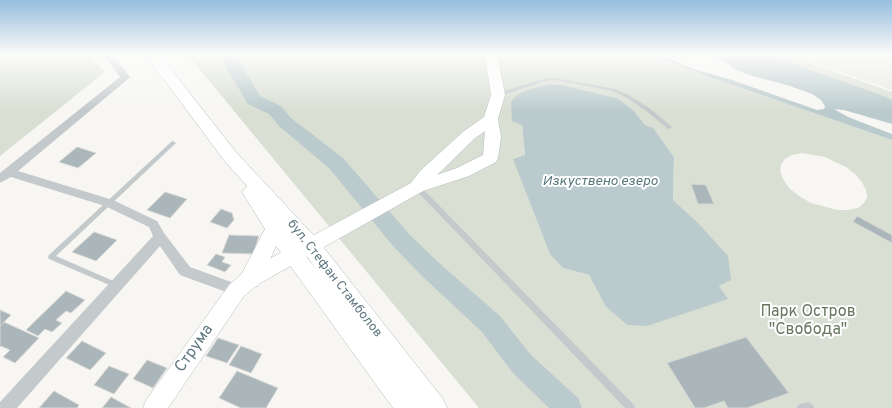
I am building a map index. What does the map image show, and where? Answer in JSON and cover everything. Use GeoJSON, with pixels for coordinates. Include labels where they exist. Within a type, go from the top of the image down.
{"type":"FeatureCollection","features":[{"type":"Feature","properties":{"kind":"main road","name":"бул. Стефан Стамболов"},"geometry":{"type":"LineString","coordinates":[[167,73],[229,155],[310,245],[434,408]]}},
{"type":"Feature","properties":{"kind":"main road","name":"бул. Стефан Стамболов"},"geometry":{"type":"LineString","coordinates":[[229,155],[275,228],[310,245],[409,408]]}},
{"type":"Feature","properties":{"kind":"main road"},"geometry":{"type":"LineString","coordinates":[[243,285],[275,228]]}},
{"type":"Feature","properties":{"kind":"street"},"geometry":{"type":"LineString","coordinates":[[5,175],[125,77],[122,73]]}},
{"type":"Feature","properties":{"kind":"street"},"geometry":{"type":"LineString","coordinates":[[5,175],[109,203],[153,224],[160,237],[186,271],[243,285],[310,245],[417,187],[464,172],[490,158],[493,137],[491,119],[498,95],[494,73]]}},
{"type":"Feature","properties":{"kind":"street"},"geometry":{"type":"LineString","coordinates":[[417,187],[426,175],[469,135],[491,119]]}},
{"type":"Feature","properties":{"kind":"street"},"geometry":{"type":"LineString","coordinates":[[6,408],[118,286],[160,237]]}},
{"type":"Feature","properties":{"kind":"street","name":"Струма"},"geometry":{"type":"LineString","coordinates":[[154,408],[243,285]]}},
{"type":"Feature","properties":{"kind":"lane"},"geometry":{"type":"LineString","coordinates":[[498,95],[541,81],[550,79],[561,80],[613,90],[627,96],[669,127]]}},
{"type":"Feature","properties":{"kind":"lane"},"geometry":{"type":"LineString","coordinates":[[118,286],[51,257],[173,143]]}},
{"type":"Feature","properties":{"kind":"lane"},"geometry":{"type":"LineString","coordinates":[[417,187],[631,408]]}},
{"type":"Feature","properties":{"kind":"lane"},"geometry":{"type":"LineString","coordinates":[[801,408],[808,406],[810,408]]}},
{"type":"Feature","properties":{"kind":"shaded area"},"geometry":{"type":"Polygon","coordinates":[[[843,73],[892,73],[892,90],[843,73]]]}},
{"type":"Feature","properties":{"kind":"green space"},"geometry":{"type":"Polygon","coordinates":[[[0,73],[104,73],[0,156],[0,73]]]}},
{"type":"Feature","properties":{"kind":"green space","name":"Парк Остров \"Свобода\""},"geometry":{"type":"Polygon","coordinates":[[[203,73],[699,73],[892,140],[892,408],[479,408],[203,73]],[[546,85],[522,125],[525,155],[514,159],[563,268],[589,275],[606,307],[627,325],[727,299],[679,206],[673,200],[674,157],[653,129],[645,125],[633,110],[617,98],[562,85],[546,85]],[[802,153],[792,155],[785,159],[781,164],[780,171],[783,179],[789,188],[811,203],[837,210],[858,208],[864,203],[867,197],[866,190],[862,182],[846,167],[825,157],[802,153]]]}},
{"type":"Feature","properties":{"kind":"green space"},"geometry":{"type":"Polygon","coordinates":[[[817,73],[839,73],[892,92],[892,100],[817,73]]]}},
{"type":"Feature","properties":{"kind":"water"},"geometry":{"type":"Polygon","coordinates":[[[699,73],[707,73],[732,80],[817,110],[824,109],[825,106],[821,100],[812,94],[744,73],[818,73],[892,100],[892,124],[844,110],[834,109],[848,117],[892,134],[892,140],[699,73]]]}},
{"type":"Feature","properties":{"kind":"water","name":"Изкуствено езеро"},"geometry":{"type":"Polygon","coordinates":[[[546,85],[562,85],[617,98],[633,110],[645,125],[653,128],[674,157],[673,200],[699,224],[728,256],[731,280],[719,286],[728,299],[647,326],[627,325],[606,307],[589,275],[563,268],[550,254],[513,159],[525,155],[522,125],[512,121],[511,102],[517,95],[525,91],[546,85]]]}},
{"type":"Feature","properties":{"kind":"building"},"geometry":{"type":"Polygon","coordinates":[[[77,147],[96,153],[78,168],[59,162],[77,147]]]}},
{"type":"Feature","properties":{"kind":"building"},"geometry":{"type":"Polygon","coordinates":[[[691,184],[706,185],[714,204],[698,204],[691,184]]]}},
{"type":"Feature","properties":{"kind":"building"},"geometry":{"type":"Polygon","coordinates":[[[165,192],[187,199],[170,218],[147,210],[165,192]]]}},
{"type":"Feature","properties":{"kind":"building"},"geometry":{"type":"Polygon","coordinates":[[[221,209],[232,213],[234,220],[227,228],[210,222],[221,209]]]}},
{"type":"Feature","properties":{"kind":"building"},"geometry":{"type":"Polygon","coordinates":[[[857,216],[892,235],[892,243],[853,222],[857,216]]]}},
{"type":"Feature","properties":{"kind":"building"},"geometry":{"type":"Polygon","coordinates":[[[94,232],[117,240],[96,261],[72,252],[94,232]]]}},
{"type":"Feature","properties":{"kind":"building"},"geometry":{"type":"Polygon","coordinates":[[[229,235],[259,236],[253,254],[222,253],[229,235]]]}},
{"type":"Feature","properties":{"kind":"building"},"geometry":{"type":"Polygon","coordinates":[[[216,254],[225,257],[222,262],[231,265],[225,272],[207,265],[216,254]]]}},
{"type":"Feature","properties":{"kind":"building"},"geometry":{"type":"Polygon","coordinates":[[[66,291],[85,300],[71,313],[66,311],[56,320],[62,323],[52,332],[45,329],[38,336],[26,330],[66,291]]]}},
{"type":"Feature","properties":{"kind":"building"},"geometry":{"type":"Polygon","coordinates":[[[0,310],[11,315],[0,326],[0,310]]]}},
{"type":"Feature","properties":{"kind":"building"},"geometry":{"type":"Polygon","coordinates":[[[4,322],[39,338],[15,363],[3,357],[10,350],[1,346],[0,347],[0,326],[4,322]]]}},
{"type":"Feature","properties":{"kind":"building"},"geometry":{"type":"Polygon","coordinates":[[[746,337],[789,393],[747,408],[728,408],[724,401],[704,408],[695,408],[667,363],[746,337]]]}},
{"type":"Feature","properties":{"kind":"building"},"geometry":{"type":"Polygon","coordinates":[[[218,338],[239,345],[227,363],[206,356],[218,338]]]}},
{"type":"Feature","properties":{"kind":"building"},"geometry":{"type":"Polygon","coordinates":[[[82,341],[106,353],[90,370],[66,358],[82,341]]]}},
{"type":"Feature","properties":{"kind":"building"},"geometry":{"type":"Polygon","coordinates":[[[241,346],[262,354],[251,373],[229,365],[241,346]]]}},
{"type":"Feature","properties":{"kind":"building"},"geometry":{"type":"Polygon","coordinates":[[[147,360],[167,368],[153,388],[133,379],[147,360]]]}},
{"type":"Feature","properties":{"kind":"building"},"geometry":{"type":"Polygon","coordinates":[[[109,366],[129,374],[114,394],[94,385],[109,366]]]}},
{"type":"Feature","properties":{"kind":"building"},"geometry":{"type":"Polygon","coordinates":[[[237,371],[278,388],[266,408],[241,408],[219,398],[237,371]]]}},
{"type":"Feature","properties":{"kind":"building"},"geometry":{"type":"Polygon","coordinates":[[[54,391],[79,405],[77,408],[39,408],[54,391]]]}},
{"type":"Feature","properties":{"kind":"building"},"geometry":{"type":"Polygon","coordinates":[[[111,397],[131,408],[102,408],[111,397]]]}},
{"type":"Feature","properties":{"kind":"waterway"},"geometry":{"type":"LineString","coordinates":[[238,73],[254,100],[275,110],[285,122],[336,163],[401,240],[430,269],[491,324],[522,364],[568,408]]}}]}
